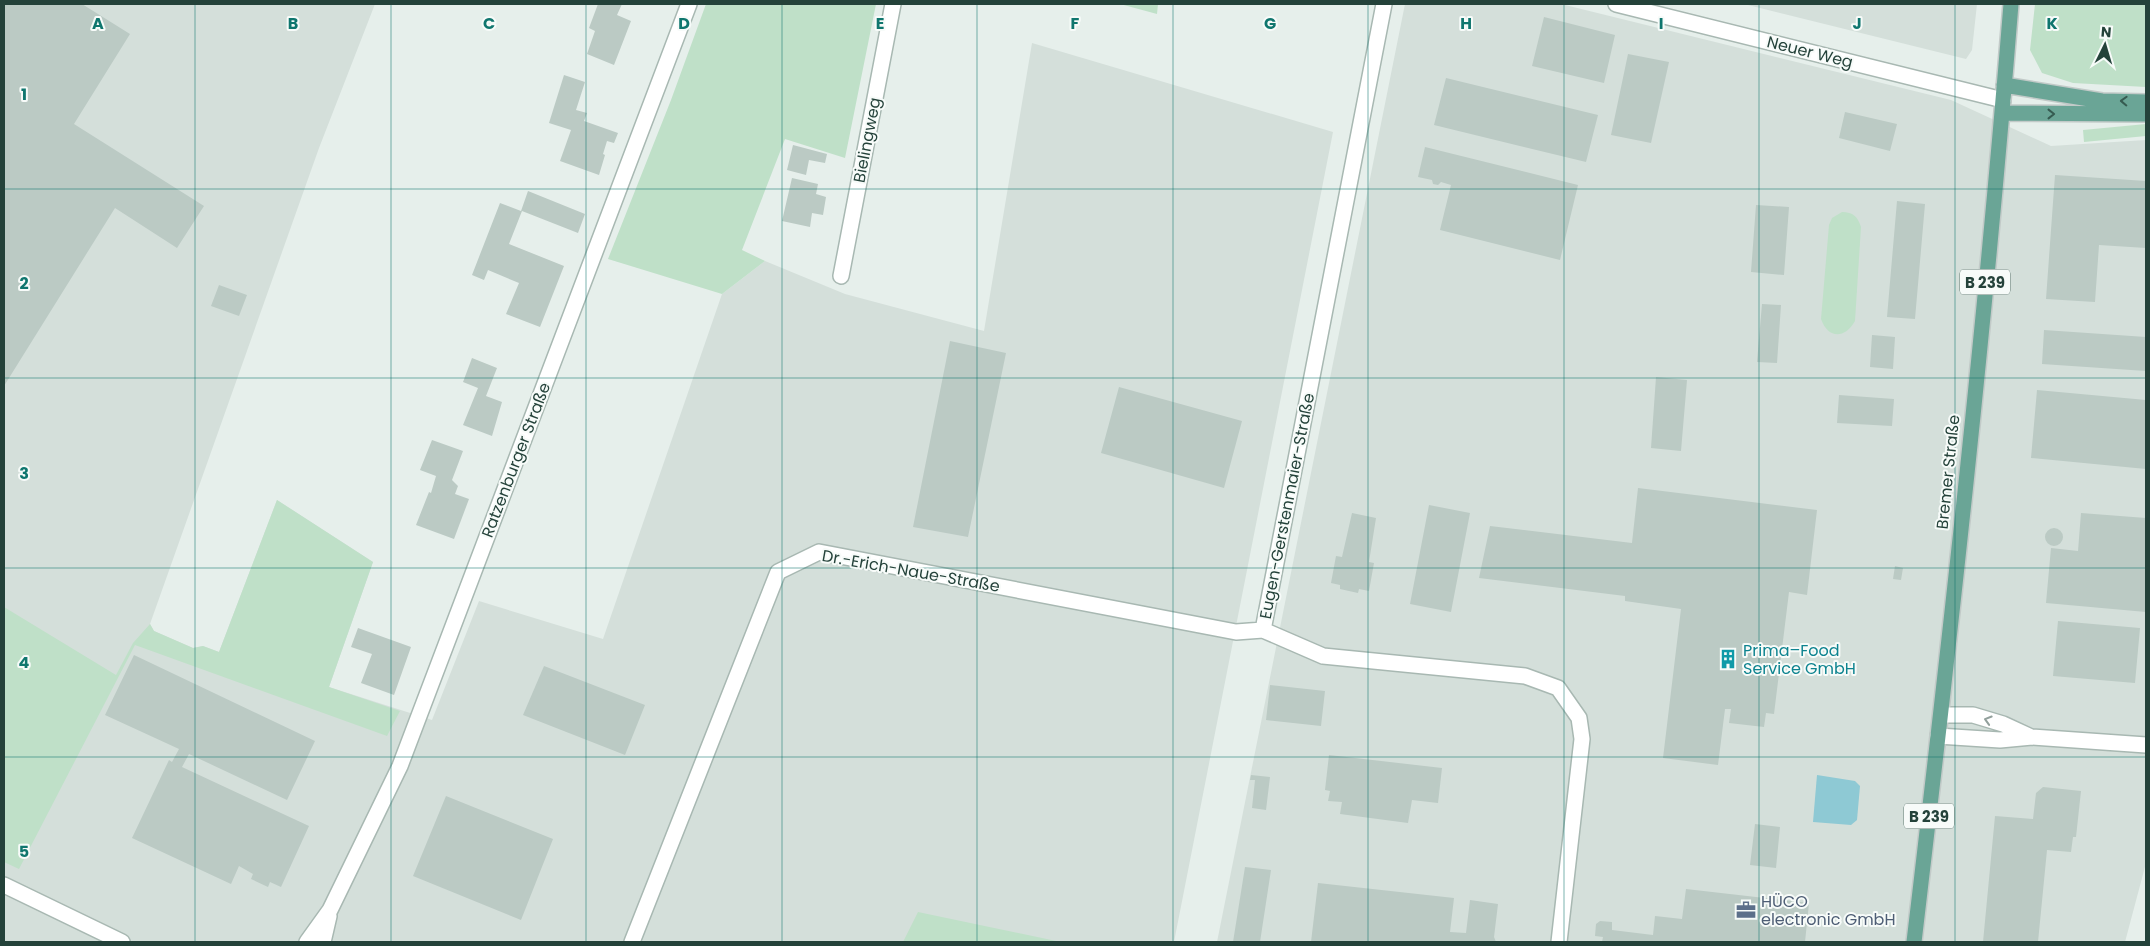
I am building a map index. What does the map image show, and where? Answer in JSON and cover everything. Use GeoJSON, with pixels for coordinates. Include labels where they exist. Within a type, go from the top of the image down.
{"type":"FeatureCollection","features":[{"type":"Feature","properties":{"kind":"main road","name":"Bremer Straße"},"geometry":{"type":"LineString","coordinates":[[1914,942],[1941,714],[2003,107],[2010,4]]}},
{"type":"Feature","properties":{"kind":"main road"},"geometry":{"type":"LineString","coordinates":[[2004,85],[2102,101],[2146,102]]}},
{"type":"Feature","properties":{"kind":"main road"},"geometry":{"type":"LineString","coordinates":[[2003,107],[2146,114]]}},
{"type":"Feature","properties":{"kind":"street","name":"Ratzenburger Straße"},"geometry":{"type":"LineString","coordinates":[[330,910],[400,766],[689,4]]}},
{"type":"Feature","properties":{"kind":"street","name":"Bielingweg"},"geometry":{"type":"LineString","coordinates":[[841,276],[893,4]]}},
{"type":"Feature","properties":{"kind":"street","name":"Eugen-Gerstenmaier-Straße"},"geometry":{"type":"LineString","coordinates":[[1384,4],[1263,630],[1323,656],[1525,676],[1558,688],[1579,718],[1582,739],[1558,942]]}},
{"type":"Feature","properties":{"kind":"street","name":"Neuer Weg"},"geometry":{"type":"LineString","coordinates":[[1616,4],[2003,107]]}},
{"type":"Feature","properties":{"kind":"street","name":"Dr.-Erich-Naue-Straße"},"geometry":{"type":"LineString","coordinates":[[632,942],[778,572],[819,552],[1236,632],[1263,630]]}},
{"type":"Feature","properties":{"kind":"street"},"geometry":{"type":"LineString","coordinates":[[1941,714],[1973,715],[2003,724],[2032,737]]}},
{"type":"Feature","properties":{"kind":"street"},"geometry":{"type":"LineString","coordinates":[[1938,736],[2000,740],[2032,737],[2146,745]]}},
{"type":"Feature","properties":{"kind":"street"},"geometry":{"type":"LineString","coordinates":[[4,885],[122,942]]}},
{"type":"Feature","properties":{"kind":"street"},"geometry":{"type":"LineString","coordinates":[[308,942],[330,910]]}},
{"type":"Feature","properties":{"kind":"street"},"geometry":{"type":"LineString","coordinates":[[323,942],[330,910]]}},
{"type":"Feature","properties":{"kind":"shaded area"},"geometry":{"type":"Polygon","coordinates":[[[4,4],[375,4],[319,148],[150,624],[154,631],[193,648],[203,646],[219,652],[277,500],[373,562],[329,687],[432,720],[479,601],[603,639],[722,294],[765,261],[845,294],[984,331],[1032,43],[1333,132],[1174,942],[4,942],[4,4]]]}},
{"type":"Feature","properties":{"kind":"shaded area"},"geometry":{"type":"Polygon","coordinates":[[[1405,4],[1561,4],[1951,100],[2051,146],[2146,140],[2146,863],[2125,942],[1217,942],[1405,4]]]}},
{"type":"Feature","properties":{"kind":"shaded area"},"geometry":{"type":"Polygon","coordinates":[[[1744,4],[1977,4],[1972,50],[1966,59],[1744,4]]]}},
{"type":"Feature","properties":{"kind":"green space"},"geometry":{"type":"Polygon","coordinates":[[[706,4],[876,4],[845,158],[785,139],[742,250],[765,261],[722,294],[608,259],[671,100],[706,4]]]}},
{"type":"Feature","properties":{"kind":"green space"},"geometry":{"type":"Polygon","coordinates":[[[1120,4],[1158,4],[1157,14],[1120,4]]]}},
{"type":"Feature","properties":{"kind":"green space"},"geometry":{"type":"Polygon","coordinates":[[[2035,4],[2146,4],[2146,87],[2073,83],[2042,73],[2030,50],[2035,4]]]}},
{"type":"Feature","properties":{"kind":"green space"},"geometry":{"type":"Polygon","coordinates":[[[2146,124],[2146,136],[2084,142],[2083,130],[2146,124]]]}},
{"type":"Feature","properties":{"kind":"green space"},"geometry":{"type":"Polygon","coordinates":[[[1842,212],[1855,216],[1861,227],[1855,321],[1842,334],[1837,334],[1828,330],[1821,319],[1829,225],[1832,218],[1842,212]]]}},
{"type":"Feature","properties":{"kind":"green space"},"geometry":{"type":"Polygon","coordinates":[[[277,500],[373,562],[329,687],[400,711],[387,736],[135,645],[19,869],[4,862],[4,607],[116,675],[133,643],[150,624],[154,631],[193,648],[203,646],[219,652],[277,500]]]}},
{"type":"Feature","properties":{"kind":"green space"},"geometry":{"type":"Polygon","coordinates":[[[918,912],[1061,942],[903,942],[918,912]]]}},
{"type":"Feature","properties":{"kind":"water"},"geometry":{"type":"Polygon","coordinates":[[[1817,775],[1855,781],[1860,786],[1857,820],[1851,825],[1813,822],[1817,775]]]}},
{"type":"Feature","properties":{"kind":"building"},"geometry":{"type":"Polygon","coordinates":[[[4,4],[82,4],[130,34],[74,124],[204,206],[177,248],[115,208],[4,386],[4,4]]]}},
{"type":"Feature","properties":{"kind":"building"},"geometry":{"type":"Polygon","coordinates":[[[598,4],[622,4],[617,15],[631,21],[614,65],[587,54],[595,31],[589,28],[598,4]]]}},
{"type":"Feature","properties":{"kind":"building"},"geometry":{"type":"Polygon","coordinates":[[[1544,17],[1615,35],[1604,83],[1532,66],[1544,17]]]}},
{"type":"Feature","properties":{"kind":"building"},"geometry":{"type":"Polygon","coordinates":[[[1628,54],[1669,62],[1651,143],[1611,135],[1628,54]]]}},
{"type":"Feature","properties":{"kind":"building"},"geometry":{"type":"Polygon","coordinates":[[[564,75],[585,82],[576,110],[587,113],[584,121],[618,133],[614,143],[607,141],[599,175],[560,161],[571,130],[549,123],[564,75]]]}},
{"type":"Feature","properties":{"kind":"building"},"geometry":{"type":"Polygon","coordinates":[[[1446,78],[1598,115],[1586,162],[1434,125],[1446,78]]]}},
{"type":"Feature","properties":{"kind":"building"},"geometry":{"type":"Polygon","coordinates":[[[1845,112],[1897,124],[1890,151],[1839,138],[1845,112]]]}},
{"type":"Feature","properties":{"kind":"building"},"geometry":{"type":"Polygon","coordinates":[[[793,145],[827,154],[825,163],[809,160],[806,175],[787,170],[793,145]]]}},
{"type":"Feature","properties":{"kind":"building"},"geometry":{"type":"Polygon","coordinates":[[[1425,147],[1578,185],[1560,260],[1440,230],[1451,185],[1441,182],[1438,185],[1433,184],[1432,180],[1418,177],[1425,147]]]}},
{"type":"Feature","properties":{"kind":"building"},"geometry":{"type":"Polygon","coordinates":[[[2055,175],[2146,181],[2146,248],[2099,245],[2095,302],[2046,299],[2055,175]]]}},
{"type":"Feature","properties":{"kind":"building"},"geometry":{"type":"Polygon","coordinates":[[[792,178],[818,184],[816,194],[826,197],[823,215],[812,213],[810,227],[782,221],[792,178]]]}},
{"type":"Feature","properties":{"kind":"building"},"geometry":{"type":"Polygon","coordinates":[[[528,191],[585,214],[578,233],[522,211],[509,244],[564,266],[540,327],[506,314],[519,283],[488,270],[484,280],[472,275],[500,203],[521,211],[528,191]]]}},
{"type":"Feature","properties":{"kind":"building"},"geometry":{"type":"Polygon","coordinates":[[[1897,201],[1925,204],[1915,319],[1887,317],[1897,201]]]}},
{"type":"Feature","properties":{"kind":"building"},"geometry":{"type":"Polygon","coordinates":[[[1756,205],[1789,207],[1784,275],[1751,272],[1756,205]]]}},
{"type":"Feature","properties":{"kind":"building"},"geometry":{"type":"Polygon","coordinates":[[[219,285],[247,295],[239,316],[211,306],[219,285]]]}},
{"type":"Feature","properties":{"kind":"building"},"geometry":{"type":"Polygon","coordinates":[[[1762,304],[1781,305],[1777,363],[1757,362],[1762,304]]]}},
{"type":"Feature","properties":{"kind":"building"},"geometry":{"type":"Polygon","coordinates":[[[2044,330],[2146,337],[2146,371],[2042,364],[2044,330]]]}},
{"type":"Feature","properties":{"kind":"building"},"geometry":{"type":"Polygon","coordinates":[[[1872,335],[1895,337],[1893,369],[1870,367],[1872,335]]]}},
{"type":"Feature","properties":{"kind":"building"},"geometry":{"type":"Polygon","coordinates":[[[950,341],[1006,353],[968,537],[913,527],[950,341]]]}},
{"type":"Feature","properties":{"kind":"building"},"geometry":{"type":"Polygon","coordinates":[[[472,358],[497,368],[486,396],[502,402],[492,436],[463,425],[478,388],[463,382],[472,358]]]}},
{"type":"Feature","properties":{"kind":"building"},"geometry":{"type":"Polygon","coordinates":[[[1656,377],[1687,380],[1681,451],[1651,448],[1656,377]]]}},
{"type":"Feature","properties":{"kind":"building"},"geometry":{"type":"Polygon","coordinates":[[[1119,387],[1242,421],[1224,488],[1101,453],[1119,387]]]}},
{"type":"Feature","properties":{"kind":"building"},"geometry":{"type":"Polygon","coordinates":[[[2037,390],[2146,400],[2146,469],[2031,458],[2037,390]]]}},
{"type":"Feature","properties":{"kind":"building"},"geometry":{"type":"Polygon","coordinates":[[[1839,395],[1894,399],[1892,426],[1837,423],[1839,395]]]}},
{"type":"Feature","properties":{"kind":"building"},"geometry":{"type":"Polygon","coordinates":[[[432,440],[463,451],[452,480],[458,486],[455,494],[469,499],[454,539],[416,525],[429,492],[431,493],[436,476],[420,470],[432,440]]]}},
{"type":"Feature","properties":{"kind":"building","name":"Prima–Food Service GmbH"},"geometry":{"type":"Polygon","coordinates":[[[1638,488],[1817,510],[1807,595],[1789,592],[1774,714],[1766,713],[1764,727],[1729,723],[1731,709],[1725,709],[1718,765],[1663,758],[1681,609],[1625,601],[1625,596],[1479,578],[1490,526],[1632,543],[1638,488]]]}},
{"type":"Feature","properties":{"kind":"building"},"geometry":{"type":"Polygon","coordinates":[[[1429,505],[1470,513],[1451,612],[1410,604],[1429,505]]]}},
{"type":"Feature","properties":{"kind":"building"},"geometry":{"type":"Polygon","coordinates":[[[1352,513],[1376,518],[1369,562],[1374,563],[1369,591],[1359,589],[1358,593],[1340,589],[1340,585],[1331,583],[1336,556],[1342,557],[1352,513]]]}},
{"type":"Feature","properties":{"kind":"building"},"geometry":{"type":"Polygon","coordinates":[[[2081,513],[2146,518],[2146,612],[2046,603],[2051,548],[2078,551],[2081,513]]]}},
{"type":"Feature","properties":{"kind":"building"},"geometry":{"type":"Polygon","coordinates":[[[2054,528],[2060,531],[2063,537],[2060,543],[2054,546],[2048,543],[2045,537],[2048,531],[2054,528]]]}},
{"type":"Feature","properties":{"kind":"building"},"geometry":{"type":"Polygon","coordinates":[[[1895,566],[1903,568],[1901,580],[1893,579],[1895,566]]]}},
{"type":"Feature","properties":{"kind":"building"},"geometry":{"type":"Polygon","coordinates":[[[2058,621],[2140,628],[2135,683],[2053,676],[2058,621]]]}},
{"type":"Feature","properties":{"kind":"building"},"geometry":{"type":"Polygon","coordinates":[[[358,628],[411,647],[394,695],[361,683],[372,654],[351,647],[358,628]]]}},
{"type":"Feature","properties":{"kind":"building"},"geometry":{"type":"Polygon","coordinates":[[[134,655],[315,741],[287,800],[189,754],[182,767],[309,826],[281,887],[270,882],[268,887],[251,879],[253,874],[239,866],[231,884],[132,838],[169,760],[172,762],[179,749],[105,715],[134,655]]]}},
{"type":"Feature","properties":{"kind":"building"},"geometry":{"type":"Polygon","coordinates":[[[544,666],[645,705],[625,755],[523,715],[544,666]]]}},
{"type":"Feature","properties":{"kind":"building"},"geometry":{"type":"Polygon","coordinates":[[[1270,685],[1325,691],[1321,726],[1266,720],[1270,685]]]}},
{"type":"Feature","properties":{"kind":"building"},"geometry":{"type":"Polygon","coordinates":[[[1329,755],[1442,768],[1438,803],[1412,800],[1408,823],[1340,814],[1342,802],[1328,801],[1330,791],[1325,790],[1329,755]]]}},
{"type":"Feature","properties":{"kind":"building"},"geometry":{"type":"Polygon","coordinates":[[[1251,775],[1270,777],[1266,810],[1252,808],[1255,780],[1250,780],[1251,775]]]}},
{"type":"Feature","properties":{"kind":"building"},"geometry":{"type":"Polygon","coordinates":[[[2043,787],[2081,791],[2076,837],[2073,837],[2071,852],[2047,850],[2038,942],[1983,942],[1995,816],[2033,819],[2036,793],[2043,787]]]}},
{"type":"Feature","properties":{"kind":"building"},"geometry":{"type":"Polygon","coordinates":[[[446,796],[553,839],[521,920],[413,876],[446,796]]]}},
{"type":"Feature","properties":{"kind":"building"},"geometry":{"type":"Polygon","coordinates":[[[1755,824],[1780,827],[1776,868],[1750,865],[1755,824]]]}},
{"type":"Feature","properties":{"kind":"building"},"geometry":{"type":"Polygon","coordinates":[[[1245,867],[1271,870],[1260,942],[1233,942],[1245,867]]]}},
{"type":"Feature","properties":{"kind":"building"},"geometry":{"type":"Polygon","coordinates":[[[1318,883],[1454,898],[1450,932],[1466,933],[1470,900],[1498,904],[1494,937],[1496,942],[1311,942],[1318,883]]]}},
{"type":"Feature","properties":{"kind":"building","name":"HÜCO electronic GmbH"},"geometry":{"type":"Polygon","coordinates":[[[1686,889],[1809,903],[1805,942],[1602,942],[1603,937],[1595,936],[1596,924],[1600,921],[1612,922],[1612,930],[1653,935],[1655,916],[1682,919],[1686,889]]]}},
{"type":"Feature","properties":{"kind":"place","name":"Prima–Food Service GmbH"},"geometry":{"type":"Point","coordinates":[1728,659]}},
{"type":"Feature","properties":{"kind":"place","name":"HÜCO electronic GmbH"},"geometry":{"type":"Point","coordinates":[1746,910]}}]}
